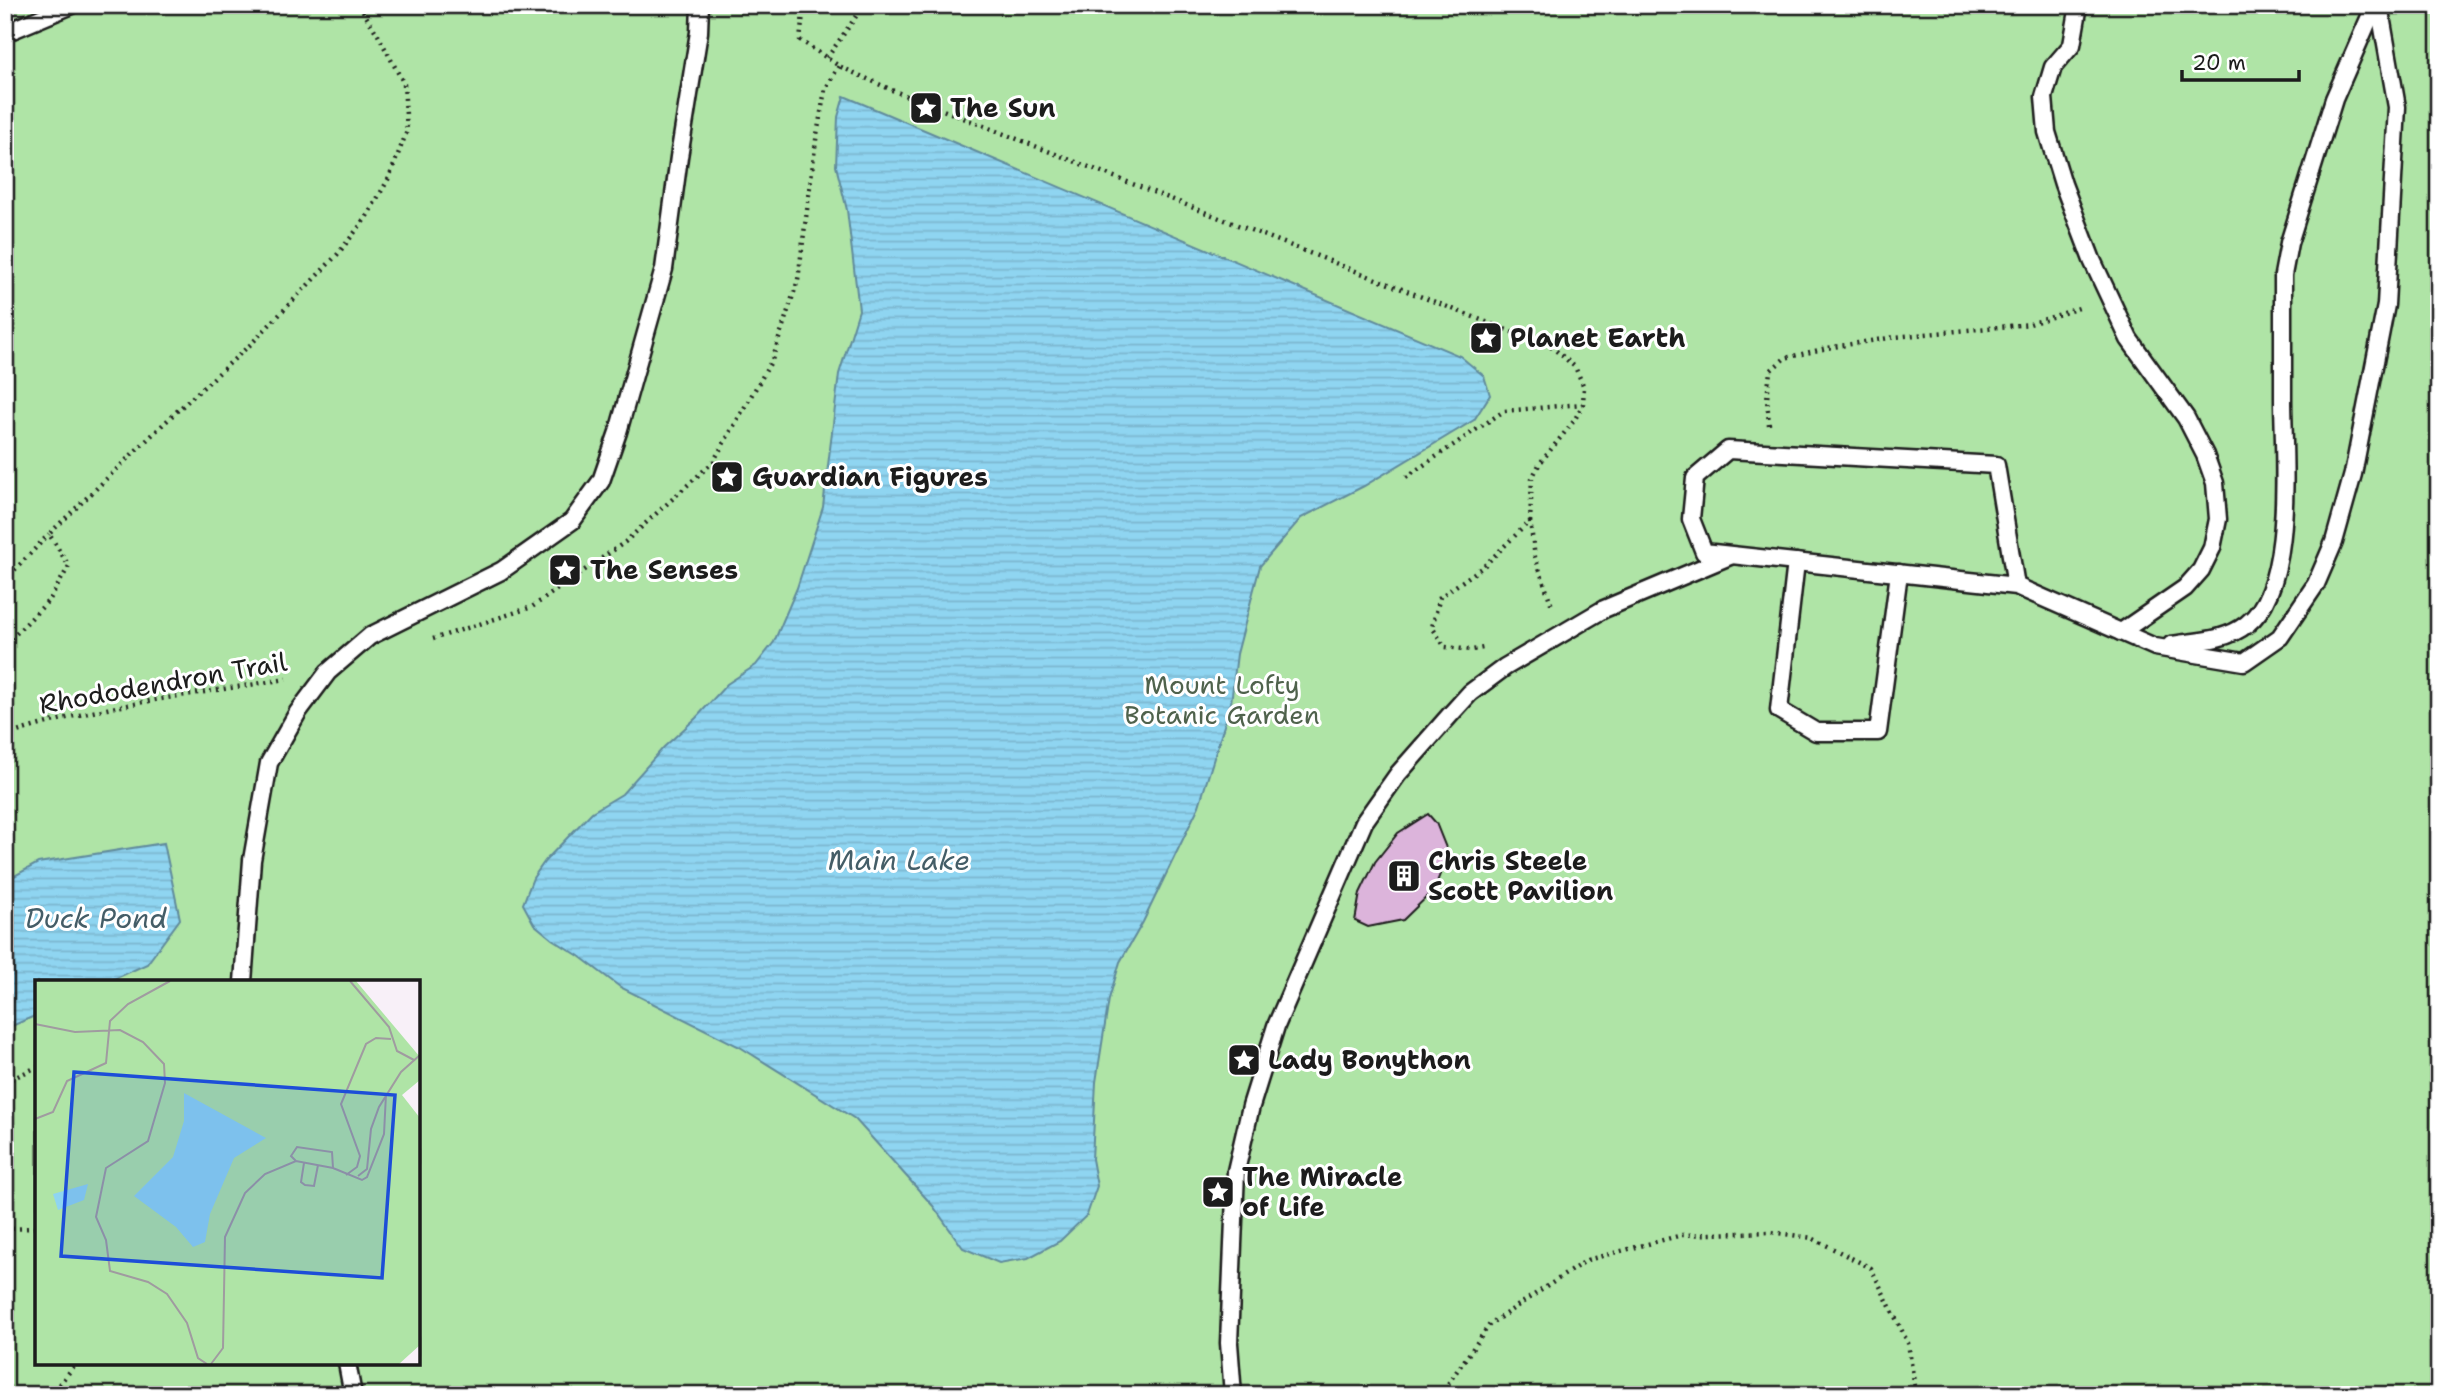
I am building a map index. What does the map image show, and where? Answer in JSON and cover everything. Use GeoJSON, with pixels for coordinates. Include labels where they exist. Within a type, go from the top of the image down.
{"type":"FeatureCollection","features":[{"type":"Feature","properties":{"kind":"lane"},"geometry":{"type":"LineString","coordinates":[[5,33],[72,5]]}},
{"type":"Feature","properties":{"kind":"lane"},"geometry":{"type":"LineString","coordinates":[[243,980],[252,860],[269,763],[298,712],[328,673],[370,636],[501,570],[572,521],[601,481],[618,432],[664,269],[699,32],[700,5]]}},
{"type":"Feature","properties":{"kind":"lane"},"geometry":{"type":"LineString","coordinates":[[2079,5],[2072,45],[2053,67],[2044,97],[2047,132],[2063,184],[2092,260],[2129,339],[2186,418],[2205,455],[2215,483],[2218,519],[2213,548],[2193,579],[2185,588],[2121,632]]}},
{"type":"Feature","properties":{"kind":"lane"},"geometry":{"type":"LineString","coordinates":[[2155,647],[2229,636],[2249,623],[2264,605],[2273,581],[2285,500],[2283,275],[2289,243],[2334,99],[2377,5]]}},
{"type":"Feature","properties":{"kind":"lane"},"geometry":{"type":"LineString","coordinates":[[2016,586],[1996,465],[1728,450],[1695,478],[1691,519],[1704,552],[2016,586],[2155,647],[2244,662],[2280,637],[2316,584],[2334,542],[2353,474],[2386,305],[2397,107],[2377,5]]}},
{"type":"Feature","properties":{"kind":"lane"},"geometry":{"type":"LineString","coordinates":[[1233,1395],[1229,1343],[1236,1171],[1251,1106],[1276,1026],[1364,822],[1398,774],[1470,693],[1505,667],[1604,609],[1732,555]]}},
{"type":"Feature","properties":{"kind":"lane"},"geometry":{"type":"LineString","coordinates":[[1796,562],[1779,710],[1816,733],[1878,732],[1899,573]]}},
{"type":"Feature","properties":{"kind":"lane"},"geometry":{"type":"LineString","coordinates":[[347,1365],[353,1395]]}},
{"type":"Feature","properties":{"kind":"path"},"geometry":{"type":"LineString","coordinates":[[5,580],[176,412],[253,343],[337,255],[366,218],[389,178],[407,131],[404,84],[359,5]]}},
{"type":"Feature","properties":{"kind":"path"},"geometry":{"type":"LineString","coordinates":[[804,5],[800,40],[839,66],[894,91],[1553,348],[1575,367],[1584,387],[1583,404],[1574,421],[1540,463],[1532,478],[1530,521],[1535,557],[1545,590],[1563,632]]}},
{"type":"Feature","properties":{"kind":"path"},"geometry":{"type":"LineString","coordinates":[[827,58],[864,5]]}},
{"type":"Feature","properties":{"kind":"path"},"geometry":{"type":"LineString","coordinates":[[430,640],[532,607],[625,542],[713,462],[772,360],[798,280],[825,90],[839,66]]}},
{"type":"Feature","properties":{"kind":"path"},"geometry":{"type":"LineString","coordinates":[[1771,453],[1767,399],[1770,371],[1785,358],[1895,337],[2030,324],[2110,298]]}},
{"type":"Feature","properties":{"kind":"path"},"geometry":{"type":"LineString","coordinates":[[1406,477],[1504,411],[1583,404]]}},
{"type":"Feature","properties":{"kind":"path"},"geometry":{"type":"LineString","coordinates":[[1495,646],[1472,650],[1445,647],[1432,626],[1440,597],[1484,566],[1530,521]]}},
{"type":"Feature","properties":{"kind":"path"},"geometry":{"type":"LineString","coordinates":[[5,651],[9,641],[50,599],[69,566],[49,534]]}},
{"type":"Feature","properties":{"kind":"path","name":"Rhododendron Trail"},"geometry":{"type":"LineString","coordinates":[[5,736],[32,726],[108,709],[328,673]]}},
{"type":"Feature","properties":{"kind":"path"},"geometry":{"type":"LineString","coordinates":[[5,1082],[35,1068]]}},
{"type":"Feature","properties":{"kind":"path"},"geometry":{"type":"LineString","coordinates":[[5,1229],[35,1228]]}},
{"type":"Feature","properties":{"kind":"path"},"geometry":{"type":"LineString","coordinates":[[1440,1395],[1490,1324],[1587,1260],[1682,1235],[1771,1232],[1812,1238],[1871,1268],[1908,1343],[1916,1395]]}},
{"type":"Feature","properties":{"kind":"path"},"geometry":{"type":"LineString","coordinates":[[50,1395],[75,1365]]}},
{"type":"Feature","properties":{"kind":"green space","name":"Mount Lofty Botanic Garden"},"geometry":{"type":"Polygon","coordinates":[[[5,5],[2439,5],[2439,1395],[5,1395],[5,5]]]}},
{"type":"Feature","properties":{"kind":"water","name":"Main Lake"},"geometry":{"type":"Polygon","coordinates":[[[844,96],[1460,356],[1484,376],[1490,395],[1474,420],[1364,486],[1301,518],[1260,566],[1237,654],[1231,703],[1199,806],[1143,922],[1120,962],[1109,999],[1096,1082],[1092,1159],[1097,1186],[1087,1215],[1060,1241],[1028,1258],[999,1263],[963,1248],[933,1206],[855,1119],[740,1047],[620,987],[534,924],[523,904],[533,878],[545,861],[592,812],[622,794],[727,684],[756,665],[774,642],[797,588],[823,507],[839,374],[859,310],[847,210],[836,166],[838,117],[844,96]]]}},
{"type":"Feature","properties":{"kind":"water","name":"Duck Pond"},"geometry":{"type":"Polygon","coordinates":[[[164,843],[180,919],[147,964],[112,980],[35,980],[35,1016],[5,1029],[5,881],[38,863],[164,843]]]}},
{"type":"Feature","properties":{"kind":"building","name":"Chris Steele Scott Pavilion"},"geometry":{"type":"Polygon","coordinates":[[[1428,814],[1436,823],[1448,853],[1434,890],[1403,920],[1368,927],[1355,921],[1360,893],[1375,862],[1398,833],[1428,814]]]}},
{"type":"Feature","properties":{"kind":"place","name":"The Sun"},"geometry":{"type":"Point","coordinates":[926,108]}},
{"type":"Feature","properties":{"kind":"place","name":"Planet Earth"},"geometry":{"type":"Point","coordinates":[1486,338]}},
{"type":"Feature","properties":{"kind":"place","name":"Guardian Figures"},"geometry":{"type":"Point","coordinates":[727,477]}},
{"type":"Feature","properties":{"kind":"place","name":"The Senses"},"geometry":{"type":"Point","coordinates":[565,570]}},
{"type":"Feature","properties":{"kind":"place","name":"Chris Steele Scott Pavilion"},"geometry":{"type":"Point","coordinates":[1404,876]}},
{"type":"Feature","properties":{"kind":"place","name":"Lady Bonython"},"geometry":{"type":"Point","coordinates":[1244,1060]}},
{"type":"Feature","properties":{"kind":"place","name":"The Miracle of Life"},"geometry":{"type":"Point","coordinates":[1218,1192]}}]}
